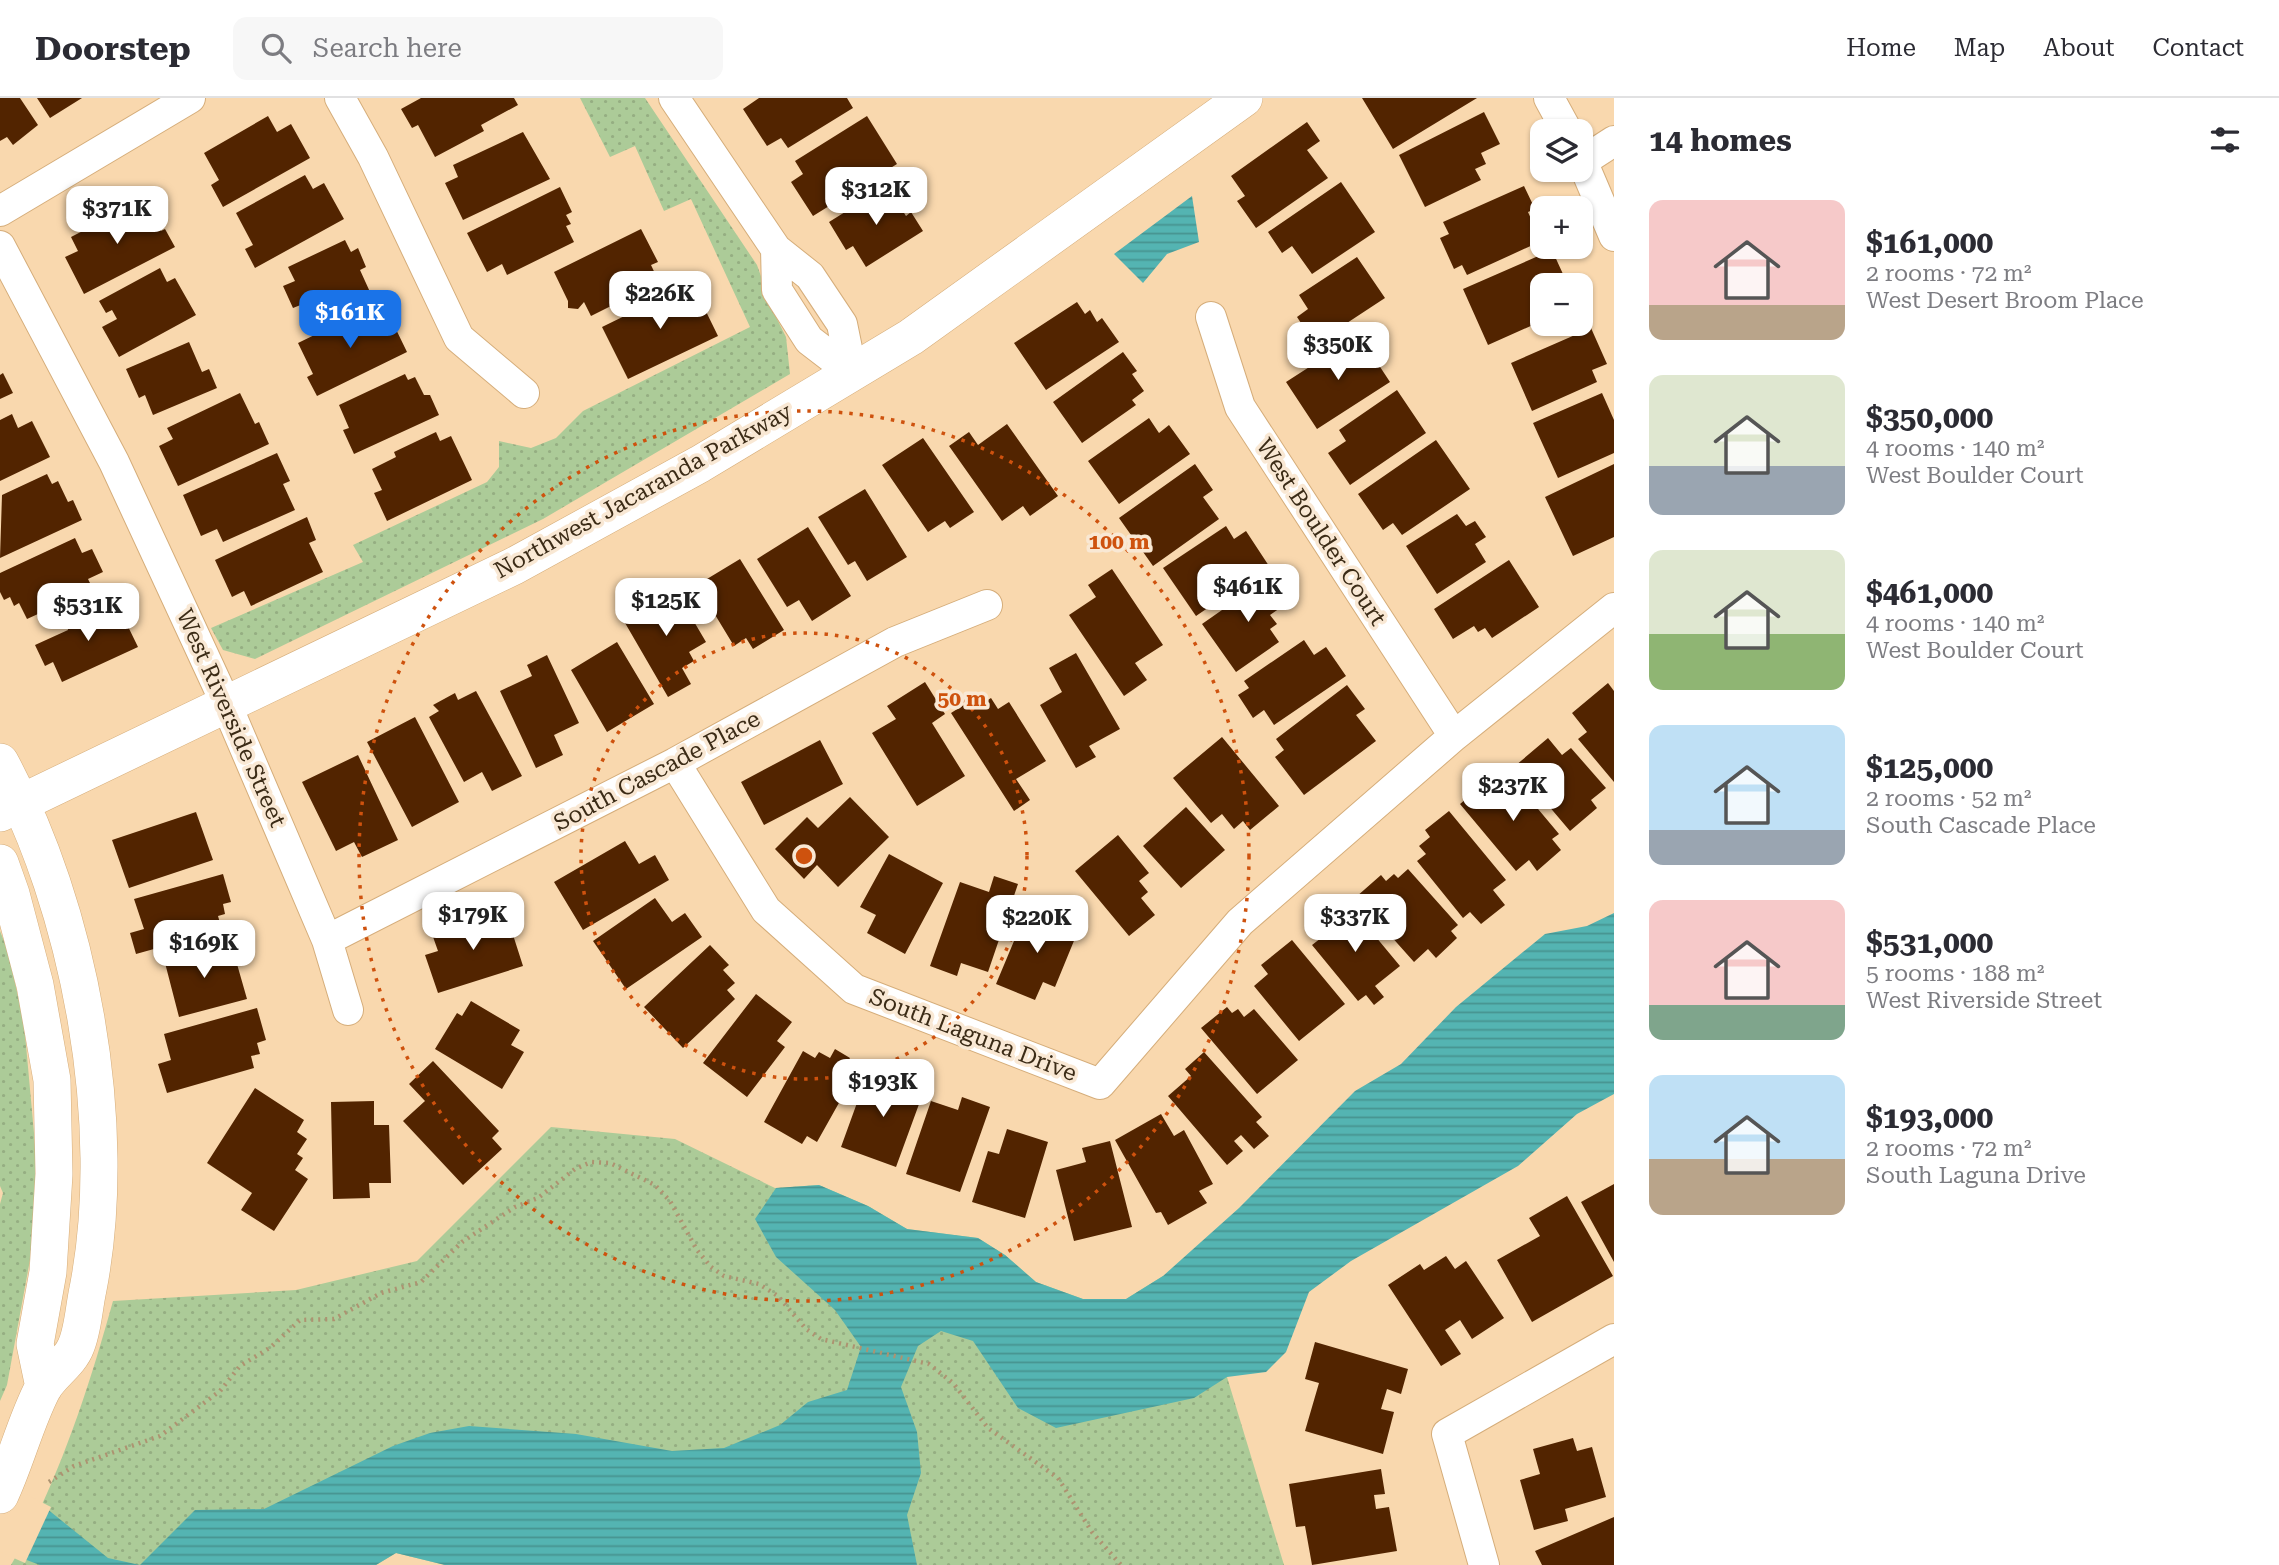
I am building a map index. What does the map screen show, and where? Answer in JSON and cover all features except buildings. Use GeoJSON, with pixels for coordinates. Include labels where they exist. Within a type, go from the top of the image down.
{"type":"FeatureCollection","features":[{"type":"Feature","properties":{"kind":"street"},"geometry":{"type":"LineString","coordinates":[[0,211],[190,98]]}},
{"type":"Feature","properties":{"kind":"street"},"geometry":{"type":"LineString","coordinates":[[340,98],[373,157],[459,338],[524,393]]}},
{"type":"Feature","properties":{"kind":"street"},"geometry":{"type":"LineString","coordinates":[[674,98],[776,249],[777,290],[809,340],[852,373]]}},
{"type":"Feature","properties":{"kind":"street","name":"Northwest Jacaranda Parkway"},"geometry":{"type":"LineString","coordinates":[[11,808],[227,706],[526,559],[700,464],[911,337],[1244,98]]}},
{"type":"Feature","properties":{"kind":"street"},"geometry":{"type":"LineString","coordinates":[[1549,98],[1560,119]]}},
{"type":"Feature","properties":{"kind":"street"},"geometry":{"type":"LineString","coordinates":[[1593,153],[1614,141]]}},
{"type":"Feature","properties":{"kind":"street"},"geometry":{"type":"LineString","coordinates":[[1592,182],[1614,236]]}},
{"type":"Feature","properties":{"kind":"street","name":"West Riverside Street"},"geometry":{"type":"LineString","coordinates":[[0,246],[114,462],[227,706],[327,940],[348,1010]]}},
{"type":"Feature","properties":{"kind":"street","name":"West Boulder Court"},"geometry":{"type":"LineString","coordinates":[[1211,317],[1240,407],[1454,736]]}},
{"type":"Feature","properties":{"kind":"street","name":"South Cascade Place"},"geometry":{"type":"LineString","coordinates":[[327,940],[675,763],[895,642],[987,606]]}},
{"type":"Feature","properties":{"kind":"street","name":"South Laguna Drive"},"geometry":{"type":"LineString","coordinates":[[675,763],[766,910],[854,989],[1100,1084],[1240,922],[1454,736],[1614,608]]}},
{"type":"Feature","properties":{"kind":"street"},"geometry":{"type":"LineString","coordinates":[[0,762],[11,808],[51,876],[79,989],[87,1026],[99,1183],[93,1262],[76,1348],[44,1387],[7,1480]]}},
{"type":"Feature","properties":{"kind":"street"},"geometry":{"type":"LineString","coordinates":[[0,863],[35,985],[52,1080],[54,1188],[48,1272],[35,1344],[44,1387]]}},
{"type":"Feature","properties":{"kind":"street"},"geometry":{"type":"LineString","coordinates":[[1484,1565],[1447,1434],[1614,1339]]}},
{"type":"Feature","properties":{"kind":"path"},"geometry":{"type":"LineString","coordinates":[[49,1482],[74,1466],[160,1436],[220,1391],[240,1366],[271,1347],[300,1320],[334,1319],[381,1293],[421,1282],[462,1242],[515,1207],[538,1198],[575,1168],[591,1162],[610,1163],[655,1185],[670,1201],[697,1250],[711,1267],[724,1276],[759,1284],[778,1296],[806,1329],[821,1339],[929,1364],[953,1384],[988,1428],[1058,1478],[1093,1532],[1121,1565]]}},
{"type":"Feature","properties":{"kind":"green space"},"geometry":{"type":"Polygon","coordinates":[[[580,98],[645,98],[757,265],[774,313],[786,337],[790,374],[543,519],[255,659],[223,650],[211,628],[363,562],[353,545],[487,482],[499,467],[499,441],[531,448],[556,438],[583,411],[750,327],[691,199],[664,211],[635,146],[610,157],[580,98]]]}},
{"type":"Feature","properties":{"kind":"green space"},"geometry":{"type":"Polygon","coordinates":[[[0,931],[8,951],[24,1023],[38,1177],[32,1249],[7,1385],[0,1401],[0,1204],[3,1193],[0,1186],[0,931]]]}},
{"type":"Feature","properties":{"kind":"green space"},"geometry":{"type":"Polygon","coordinates":[[[551,1127],[675,1139],[775,1188],[819,1185],[868,1206],[907,1229],[978,1238],[1005,1255],[1036,1282],[1083,1299],[1126,1299],[1163,1276],[1227,1377],[1284,1565],[445,1565],[396,1553],[376,1565],[11,1565],[43,1502],[70,1436],[113,1301],[296,1290],[417,1261],[551,1127]]]}},
{"type":"Feature","properties":{"kind":"water"},"geometry":{"type":"Polygon","coordinates":[[[1192,196],[1199,242],[1167,254],[1143,283],[1114,254],[1192,196]]]}},
{"type":"Feature","properties":{"kind":"water"},"geometry":{"type":"Polygon","coordinates":[[[1614,913],[1614,1094],[1577,1114],[1518,1166],[1351,1261],[1309,1292],[1286,1352],[1266,1372],[1227,1377],[1194,1398],[1056,1428],[1018,1408],[973,1341],[941,1331],[918,1346],[901,1387],[917,1432],[921,1473],[907,1515],[917,1565],[445,1565],[396,1553],[376,1565],[140,1565],[195,1510],[264,1509],[393,1446],[430,1433],[469,1426],[576,1434],[672,1451],[724,1448],[780,1425],[808,1402],[847,1390],[861,1347],[835,1310],[776,1257],[755,1219],[776,1188],[819,1185],[868,1206],[907,1229],[978,1238],[1005,1255],[1036,1282],[1083,1299],[1126,1299],[1163,1276],[1239,1208],[1355,1091],[1401,1064],[1456,1007],[1545,934],[1587,926],[1614,913]]]}},
{"type":"Feature","properties":{"kind":"water"},"geometry":{"type":"Polygon","coordinates":[[[41,1504],[108,1558],[140,1565],[40,1565],[16,1556],[41,1504]]]}},
{"type":"Feature","properties":{"kind":"pier"},"geometry":{"type":"Polygon","coordinates":[[[0,1481],[51,1507],[25,1563],[0,1552],[0,1481]]]}}]}
